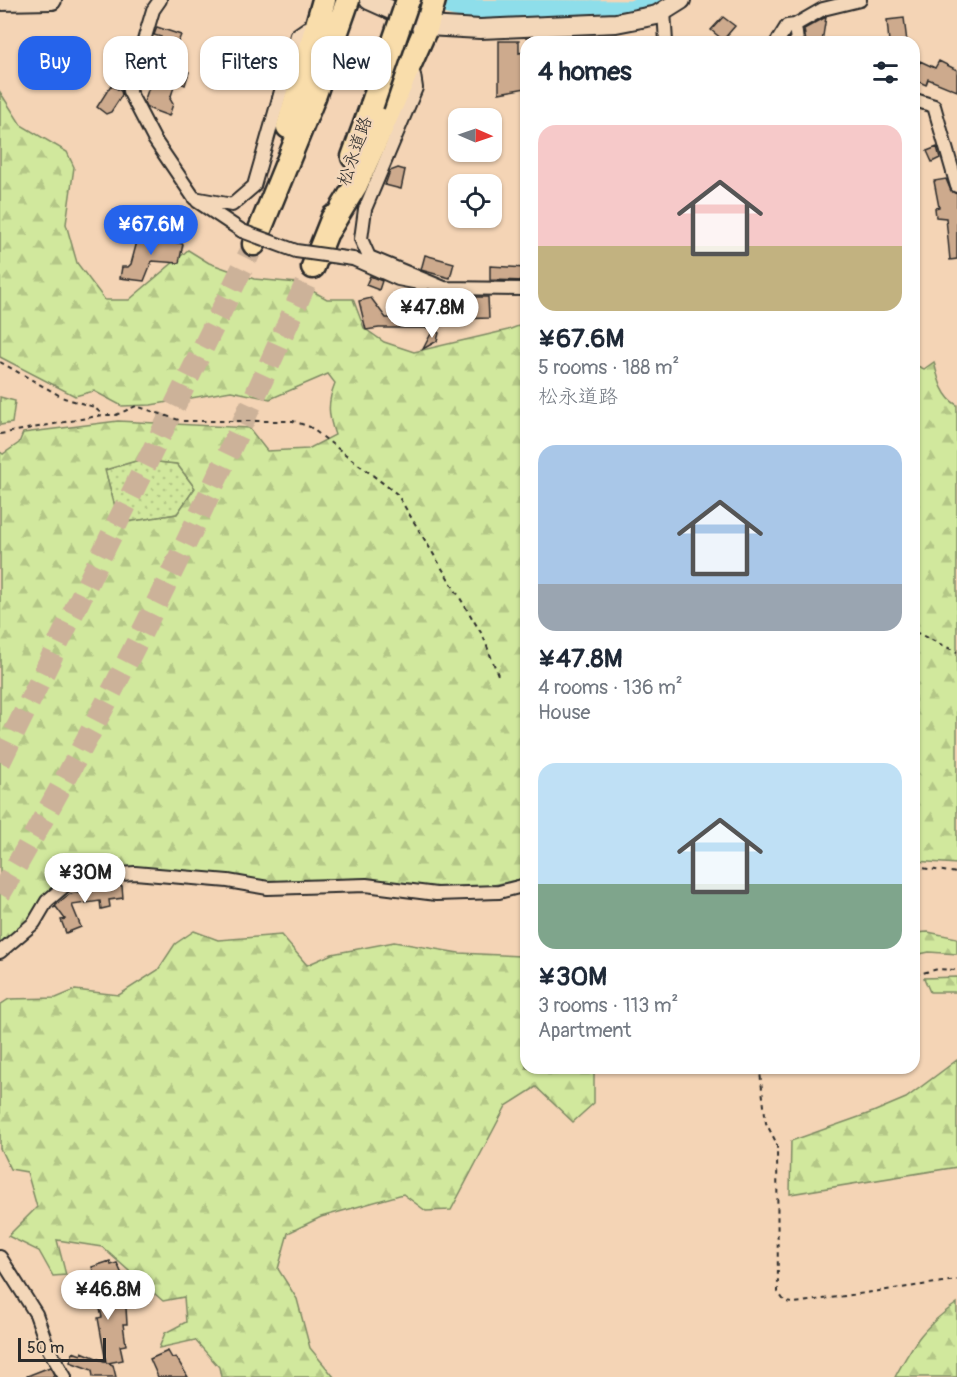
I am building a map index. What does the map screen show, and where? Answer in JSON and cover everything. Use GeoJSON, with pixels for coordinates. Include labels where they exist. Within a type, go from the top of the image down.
{"type":"FeatureCollection","features":[{"type":"Feature","properties":{"kind":"highway"},"geometry":{"type":"LineString","coordinates":[[248,238],[317,29],[324,0]]}},
{"type":"Feature","properties":{"kind":"highway"},"geometry":{"type":"LineString","coordinates":[[248,238],[314,97],[348,0]]}},
{"type":"Feature","properties":{"kind":"highway","name":"松永道路"},"geometry":{"type":"LineString","coordinates":[[312,267],[328,231],[408,0]]}},
{"type":"Feature","properties":{"kind":"highway"},"geometry":{"type":"LineString","coordinates":[[328,231],[356,185],[427,26],[434,0]]}},
{"type":"Feature","properties":{"kind":"main road"},"geometry":{"type":"LineString","coordinates":[[0,1],[52,0]]}},
{"type":"Feature","properties":{"kind":"main road"},"geometry":{"type":"LineString","coordinates":[[369,0],[427,26],[480,29],[616,23],[657,15],[681,0]]}},
{"type":"Feature","properties":{"kind":"street"},"geometry":{"type":"LineString","coordinates":[[160,0],[153,10],[129,91],[154,139],[194,198],[248,238],[296,251],[353,259],[398,279],[424,281]]}},
{"type":"Feature","properties":{"kind":"street"},"geometry":{"type":"LineString","coordinates":[[781,36],[787,26],[795,25],[824,9],[860,0]]}},
{"type":"Feature","properties":{"kind":"street"},"geometry":{"type":"LineString","coordinates":[[664,11],[666,36]]}},
{"type":"Feature","properties":{"kind":"street"},"geometry":{"type":"LineString","coordinates":[[795,25],[796,36]]}},
{"type":"Feature","properties":{"kind":"street"},"geometry":{"type":"LineString","coordinates":[[194,198],[232,205],[254,186],[297,35],[307,28],[317,29]]}},
{"type":"Feature","properties":{"kind":"street"},"geometry":{"type":"LineString","coordinates":[[406,69],[414,75],[416,88],[365,209],[361,239],[369,257],[449,290],[520,289]]}},
{"type":"Feature","properties":{"kind":"street"},"geometry":{"type":"LineString","coordinates":[[920,102],[934,106],[954,185],[957,186]]}},
{"type":"Feature","properties":{"kind":"street"},"geometry":{"type":"LineString","coordinates":[[0,952],[34,923],[47,902],[67,884],[105,875],[135,873],[228,881],[268,888],[366,885],[436,894],[499,892],[520,887]]}},
{"type":"Feature","properties":{"kind":"street"},"geometry":{"type":"LineString","coordinates":[[0,1257],[36,1314],[48,1348],[65,1377]]}},
{"type":"Feature","properties":{"kind":"path"},"geometry":{"type":"LineString","coordinates":[[0,362],[64,398],[94,407],[103,415]]}},
{"type":"Feature","properties":{"kind":"path"},"geometry":{"type":"LineString","coordinates":[[0,434],[103,415],[116,415],[136,406],[182,421],[293,422],[310,427],[397,494],[483,636],[498,675]]}},
{"type":"Feature","properties":{"kind":"path"},"geometry":{"type":"LineString","coordinates":[[920,634],[957,652]]}},
{"type":"Feature","properties":{"kind":"path"},"geometry":{"type":"LineString","coordinates":[[920,868],[957,873]]}},
{"type":"Feature","properties":{"kind":"path"},"geometry":{"type":"LineString","coordinates":[[920,974],[938,969],[957,970]]}},
{"type":"Feature","properties":{"kind":"path"},"geometry":{"type":"LineString","coordinates":[[760,1074],[766,1123],[777,1144],[777,1292],[785,1302],[795,1304],[957,1280]]}},
{"type":"Feature","properties":{"kind":"green space"},"geometry":{"type":"Polygon","coordinates":[[[0,92],[21,125],[67,152],[74,167],[66,224],[77,263],[105,300],[129,300],[188,250],[209,263],[254,279],[298,283],[327,299],[353,299],[364,328],[384,342],[414,352],[520,325],[520,879],[475,889],[435,891],[280,884],[105,869],[59,886],[37,905],[31,917],[0,944],[0,452],[3,454],[19,443],[23,433],[118,421],[249,428],[267,451],[308,449],[335,435],[329,409],[335,383],[328,374],[270,399],[231,391],[151,405],[122,406],[94,391],[75,396],[0,357],[0,92]],[[139,460],[105,470],[115,507],[128,522],[177,514],[195,488],[177,464],[139,460]]]}},
{"type":"Feature","properties":{"kind":"green space"},"geometry":{"type":"Polygon","coordinates":[[[934,362],[944,392],[957,405],[957,864],[920,861],[920,367],[924,369],[934,362]]]}},
{"type":"Feature","properties":{"kind":"green space"},"geometry":{"type":"Polygon","coordinates":[[[0,397],[15,401],[12,423],[0,425],[0,397]]]}},
{"type":"Feature","properties":{"kind":"green space"},"geometry":{"type":"Polygon","coordinates":[[[139,460],[177,464],[195,488],[177,514],[128,522],[115,507],[105,470],[139,460]]]}},
{"type":"Feature","properties":{"kind":"green space"},"geometry":{"type":"Polygon","coordinates":[[[194,931],[218,940],[281,935],[307,965],[332,954],[394,942],[459,953],[520,956],[520,1074],[594,1074],[594,1103],[573,1122],[536,1087],[506,1106],[451,1210],[426,1211],[403,1194],[321,1217],[288,1233],[278,1269],[297,1299],[310,1348],[334,1377],[221,1377],[219,1367],[195,1340],[159,1348],[165,1333],[186,1322],[184,1297],[163,1301],[102,1247],[57,1240],[66,1275],[53,1276],[39,1251],[8,1236],[37,1207],[27,1172],[10,1169],[0,1148],[0,1005],[9,999],[56,998],[75,990],[119,995],[158,970],[175,944],[194,931]]]}},
{"type":"Feature","properties":{"kind":"green space"},"geometry":{"type":"Polygon","coordinates":[[[920,933],[957,938],[957,954],[929,952],[920,954],[920,933]]]}},
{"type":"Feature","properties":{"kind":"green space"},"geometry":{"type":"Polygon","coordinates":[[[957,977],[957,992],[930,992],[924,978],[957,977]]]}},
{"type":"Feature","properties":{"kind":"green space"},"geometry":{"type":"Polygon","coordinates":[[[957,1060],[957,1167],[790,1194],[791,1141],[906,1098],[957,1060]]]}},
{"type":"Feature","properties":{"kind":"green space"},"geometry":{"type":"Polygon","coordinates":[[[957,1303],[957,1377],[895,1377],[908,1354],[928,1327],[957,1303]]]}},
{"type":"Feature","properties":{"kind":"building"},"geometry":{"type":"Polygon","coordinates":[[[723,17],[735,26],[726,36],[718,36],[711,30],[723,17]]]}},
{"type":"Feature","properties":{"kind":"building"},"geometry":{"type":"Polygon","coordinates":[[[826,17],[823,36],[805,36],[804,29],[826,17]]]}},
{"type":"Feature","properties":{"kind":"building"},"geometry":{"type":"Polygon","coordinates":[[[904,18],[906,36],[888,36],[887,20],[904,18]]]}},
{"type":"Feature","properties":{"kind":"building"},"geometry":{"type":"Polygon","coordinates":[[[157,27],[181,35],[158,36],[154,35],[157,27]]]}},
{"type":"Feature","properties":{"kind":"building"},"geometry":{"type":"Polygon","coordinates":[[[499,41],[519,41],[520,89],[499,93],[499,41]]]}},
{"type":"Feature","properties":{"kind":"building"},"geometry":{"type":"Polygon","coordinates":[[[920,61],[935,68],[939,61],[957,70],[957,91],[928,79],[926,85],[920,82],[920,61]]]}},
{"type":"Feature","properties":{"kind":"building"},"geometry":{"type":"Polygon","coordinates":[[[108,90],[121,91],[122,95],[111,112],[106,114],[97,107],[108,90]]]}},
{"type":"Feature","properties":{"kind":"building"},"geometry":{"type":"Polygon","coordinates":[[[148,90],[173,90],[170,99],[173,104],[169,116],[147,108],[144,102],[148,90]]]}},
{"type":"Feature","properties":{"kind":"building"},"geometry":{"type":"Polygon","coordinates":[[[937,147],[940,158],[932,162],[927,151],[937,147]]]}},
{"type":"Feature","properties":{"kind":"building"},"geometry":{"type":"Polygon","coordinates":[[[398,168],[405,170],[401,189],[385,185],[390,171],[398,168]]]}},
{"type":"Feature","properties":{"kind":"building"},"geometry":{"type":"Polygon","coordinates":[[[946,179],[951,191],[957,194],[957,259],[950,260],[946,218],[936,217],[935,208],[939,207],[934,181],[946,179]]]}},
{"type":"Feature","properties":{"kind":"building"},"geometry":{"type":"Polygon","coordinates":[[[139,234],[183,244],[179,263],[152,261],[144,281],[120,278],[122,267],[128,267],[131,264],[139,234]]]}},
{"type":"Feature","properties":{"kind":"building"},"geometry":{"type":"Polygon","coordinates":[[[425,255],[454,263],[450,278],[421,270],[425,255]]]}},
{"type":"Feature","properties":{"kind":"building"},"geometry":{"type":"Polygon","coordinates":[[[490,266],[520,268],[520,281],[490,280],[490,266]]]}},
{"type":"Feature","properties":{"kind":"building"},"geometry":{"type":"Polygon","coordinates":[[[370,276],[382,281],[379,290],[366,285],[370,276]]]}},
{"type":"Feature","properties":{"kind":"building"},"geometry":{"type":"Polygon","coordinates":[[[473,297],[488,297],[489,318],[457,319],[457,307],[472,306],[473,297]]]}},
{"type":"Feature","properties":{"kind":"building"},"geometry":{"type":"Polygon","coordinates":[[[371,298],[386,318],[400,318],[400,300],[430,301],[430,320],[417,321],[430,328],[366,330],[359,301],[371,298]]]}},
{"type":"Feature","properties":{"kind":"building"},"geometry":{"type":"Polygon","coordinates":[[[433,330],[439,333],[437,341],[423,349],[433,330]]]}},
{"type":"Feature","properties":{"kind":"building"},"geometry":{"type":"Polygon","coordinates":[[[122,886],[123,898],[109,900],[110,907],[101,909],[100,901],[72,905],[81,927],[66,933],[61,920],[65,919],[56,907],[53,908],[63,899],[70,894],[122,886]]]}},
{"type":"Feature","properties":{"kind":"building"},"geometry":{"type":"Polygon","coordinates":[[[110,1261],[111,1265],[117,1263],[128,1288],[121,1290],[126,1308],[127,1324],[123,1324],[126,1345],[120,1346],[123,1360],[108,1363],[113,1365],[116,1377],[93,1377],[92,1370],[70,1362],[73,1352],[81,1355],[82,1352],[106,1362],[98,1318],[102,1317],[98,1301],[102,1300],[92,1267],[110,1261]]]}},
{"type":"Feature","properties":{"kind":"building"},"geometry":{"type":"Polygon","coordinates":[[[168,1351],[172,1358],[176,1357],[188,1377],[158,1377],[150,1359],[168,1351]]]}},
{"type":"Feature","properties":{"kind":"building"},"geometry":{"type":"Polygon","coordinates":[[[50,1367],[55,1377],[27,1377],[27,1376],[50,1367]]]}},
{"type":"Feature","properties":{"kind":"waterway"},"geometry":{"type":"LineString","coordinates":[[432,0],[473,10],[632,11],[656,0]]}},
{"type":"Feature","properties":{"kind":"tunnel"},"geometry":{"type":"LineString","coordinates":[[0,762],[254,244]]}},
{"type":"Feature","properties":{"kind":"tunnel"},"geometry":{"type":"LineString","coordinates":[[0,894],[86,741],[166,585],[313,267]]}}]}
